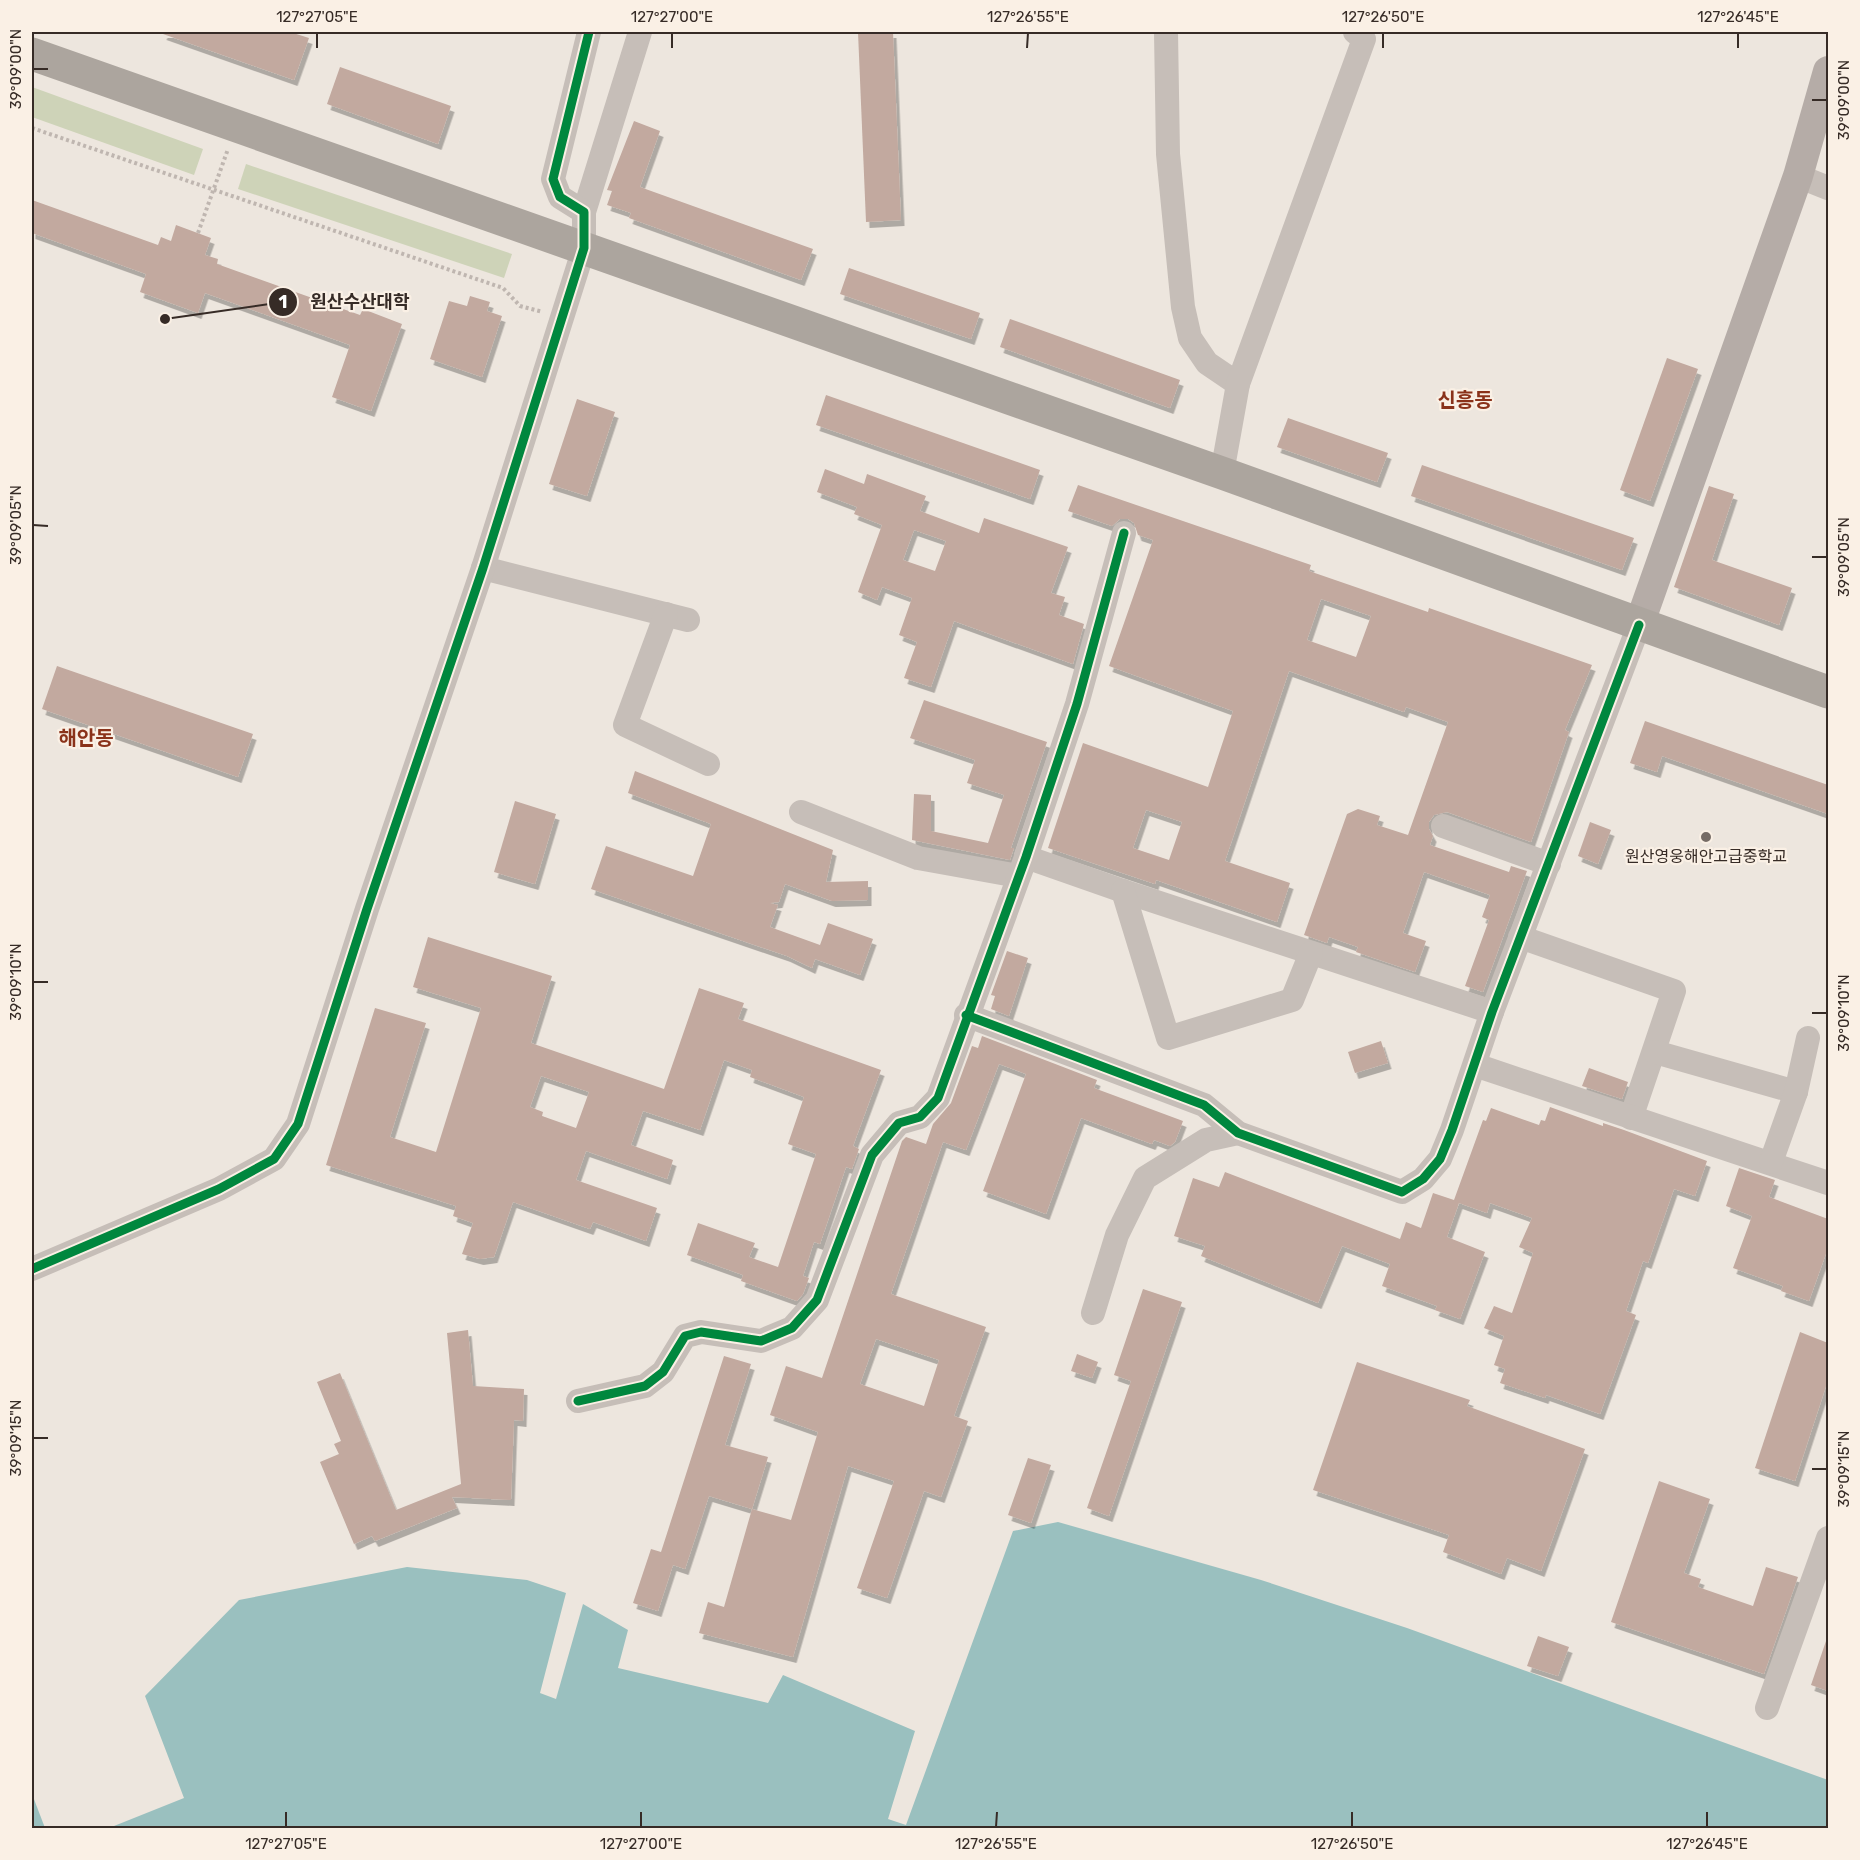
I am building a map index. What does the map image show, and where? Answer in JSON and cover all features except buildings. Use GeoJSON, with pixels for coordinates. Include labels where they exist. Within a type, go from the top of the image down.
{"type":"FeatureCollection","features":[{"type":"Feature","properties":{"kind":"highway"},"geometry":{"type":"LineString","coordinates":[[32,54],[1222,473],[1639,626],[1828,692]]}},
{"type":"Feature","properties":{"kind":"main road"},"geometry":{"type":"LineString","coordinates":[[1639,626],[1798,176],[1828,71]]}},
{"type":"Feature","properties":{"kind":"street"},"geometry":{"type":"LineString","coordinates":[[584,212],[560,197],[553,179],[589,32]]}},
{"type":"Feature","properties":{"kind":"street"},"geometry":{"type":"LineString","coordinates":[[32,1269],[219,1190],[274,1159],[298,1124],[367,909],[483,568],[584,248],[584,212],[640,32]]}},
{"type":"Feature","properties":{"kind":"street"},"geometry":{"type":"LineString","coordinates":[[1166,32],[1168,154],[1183,307],[1190,338],[1207,363],[1238,384]]}},
{"type":"Feature","properties":{"kind":"street"},"geometry":{"type":"LineString","coordinates":[[1222,473],[1238,384],[1364,39],[1355,32]]}},
{"type":"Feature","properties":{"kind":"street"},"geometry":{"type":"LineString","coordinates":[[1798,176],[1828,188]]}},
{"type":"Feature","properties":{"kind":"street"},"geometry":{"type":"LineString","coordinates":[[578,1401],[645,1386],[663,1372],[685,1336],[701,1332],[760,1341],[792,1328],[817,1300],[872,1155],[899,1124],[920,1117],[938,1098],[966,1015],[1022,866],[1077,704],[1124,533]]}},
{"type":"Feature","properties":{"kind":"street"},"geometry":{"type":"LineString","coordinates":[[483,568],[677,617],[625,725],[708,764]]}},
{"type":"Feature","properties":{"kind":"street"},"geometry":{"type":"LineString","coordinates":[[966,1015],[1204,1105],[1238,1133],[1402,1192],[1423,1179],[1440,1159],[1492,1012],[1639,626]]}},
{"type":"Feature","properties":{"kind":"street"},"geometry":{"type":"LineString","coordinates":[[801,812],[918,858],[1022,866],[1123,891],[1492,1012]]}},
{"type":"Feature","properties":{"kind":"street"},"geometry":{"type":"LineString","coordinates":[[1443,826],[1548,864]]}},
{"type":"Feature","properties":{"kind":"street"},"geometry":{"type":"LineString","coordinates":[[1123,891],[1168,1038],[1292,1000],[1311,953]]}},
{"type":"Feature","properties":{"kind":"street"},"geometry":{"type":"LineString","coordinates":[[1520,938],[1674,992],[1631,1119]]}},
{"type":"Feature","properties":{"kind":"street"},"geometry":{"type":"LineString","coordinates":[[1771,1162],[1796,1092],[1808,1038]]}},
{"type":"Feature","properties":{"kind":"street"},"geometry":{"type":"LineString","coordinates":[[1655,1052],[1796,1092]]}},
{"type":"Feature","properties":{"kind":"street"},"geometry":{"type":"LineString","coordinates":[[1475,1065],[1631,1119],[1771,1162],[1828,1183]]}},
{"type":"Feature","properties":{"kind":"street"},"geometry":{"type":"LineString","coordinates":[[1093,1313],[1117,1235],[1145,1178],[1177,1161],[1206,1140],[1238,1133]]}},
{"type":"Feature","properties":{"kind":"street"},"geometry":{"type":"LineString","coordinates":[[1767,1708],[1828,1538]]}},
{"type":"Feature","properties":{"kind":"path"},"geometry":{"type":"LineString","coordinates":[[198,233],[237,125]]}},
{"type":"Feature","properties":{"kind":"path"},"geometry":{"type":"LineString","coordinates":[[32,128],[503,288],[520,306],[561,316]]}},
{"type":"Feature","properties":{"kind":"green space"},"geometry":{"type":"Polygon","coordinates":[[[32,87],[203,149],[194,175],[32,117],[32,87]]]}},
{"type":"Feature","properties":{"kind":"green space"},"geometry":{"type":"Polygon","coordinates":[[[246,164],[512,254],[504,278],[238,189],[246,164]]]}},
{"type":"Feature","properties":{"kind":"water"},"geometry":{"type":"Polygon","coordinates":[[[1058,1522],[1261,1580],[1407,1628],[1828,1780],[1828,1828],[109,1828],[184,1798],[145,1696],[239,1600],[407,1567],[527,1580],[566,1593],[540,1693],[556,1699],[583,1604],[628,1630],[618,1668],[768,1703],[783,1675],[915,1731],[888,1819],[906,1825],[1013,1531],[1058,1522]]]}},
{"type":"Feature","properties":{"kind":"water"},"geometry":{"type":"Polygon","coordinates":[[[32,1794],[45,1828],[32,1828],[32,1794]]]}},
{"type":"Feature","properties":{"kind":"cycle path"},"geometry":{"type":"LineString","coordinates":[[32,1269],[219,1189],[274,1159],[298,1124],[367,909],[483,568],[584,248],[584,212],[560,197],[553,179],[589,32]]}},
{"type":"Feature","properties":{"kind":"cycle path"},"geometry":{"type":"LineString","coordinates":[[578,1401],[645,1386],[663,1372],[685,1336],[701,1332],[761,1341],[792,1328],[817,1300],[872,1155],[899,1123],[920,1117],[938,1098],[1026,857],[1077,704],[1124,533]]}},
{"type":"Feature","properties":{"kind":"cycle path"},"geometry":{"type":"LineString","coordinates":[[966,1015],[1204,1105],[1238,1133],[1402,1192],[1423,1179],[1440,1159],[1492,1012],[1639,625]]}},
{"type":"Feature","properties":{"kind":"place","name":"원산수산대학"},"geometry":{"type":"Point","coordinates":[165,319]}},
{"type":"Feature","properties":{"kind":"place","name":"원산영웅해안고급중학교"},"geometry":{"type":"Point","coordinates":[1706,837]}},
{"type":"Feature","properties":{"kind":"district","name":"신흥동"},"geometry":{"type":"Point","coordinates":[1465,400]}},
{"type":"Feature","properties":{"kind":"district","name":"해안동"},"geometry":{"type":"Point","coordinates":[86,738]}}]}
